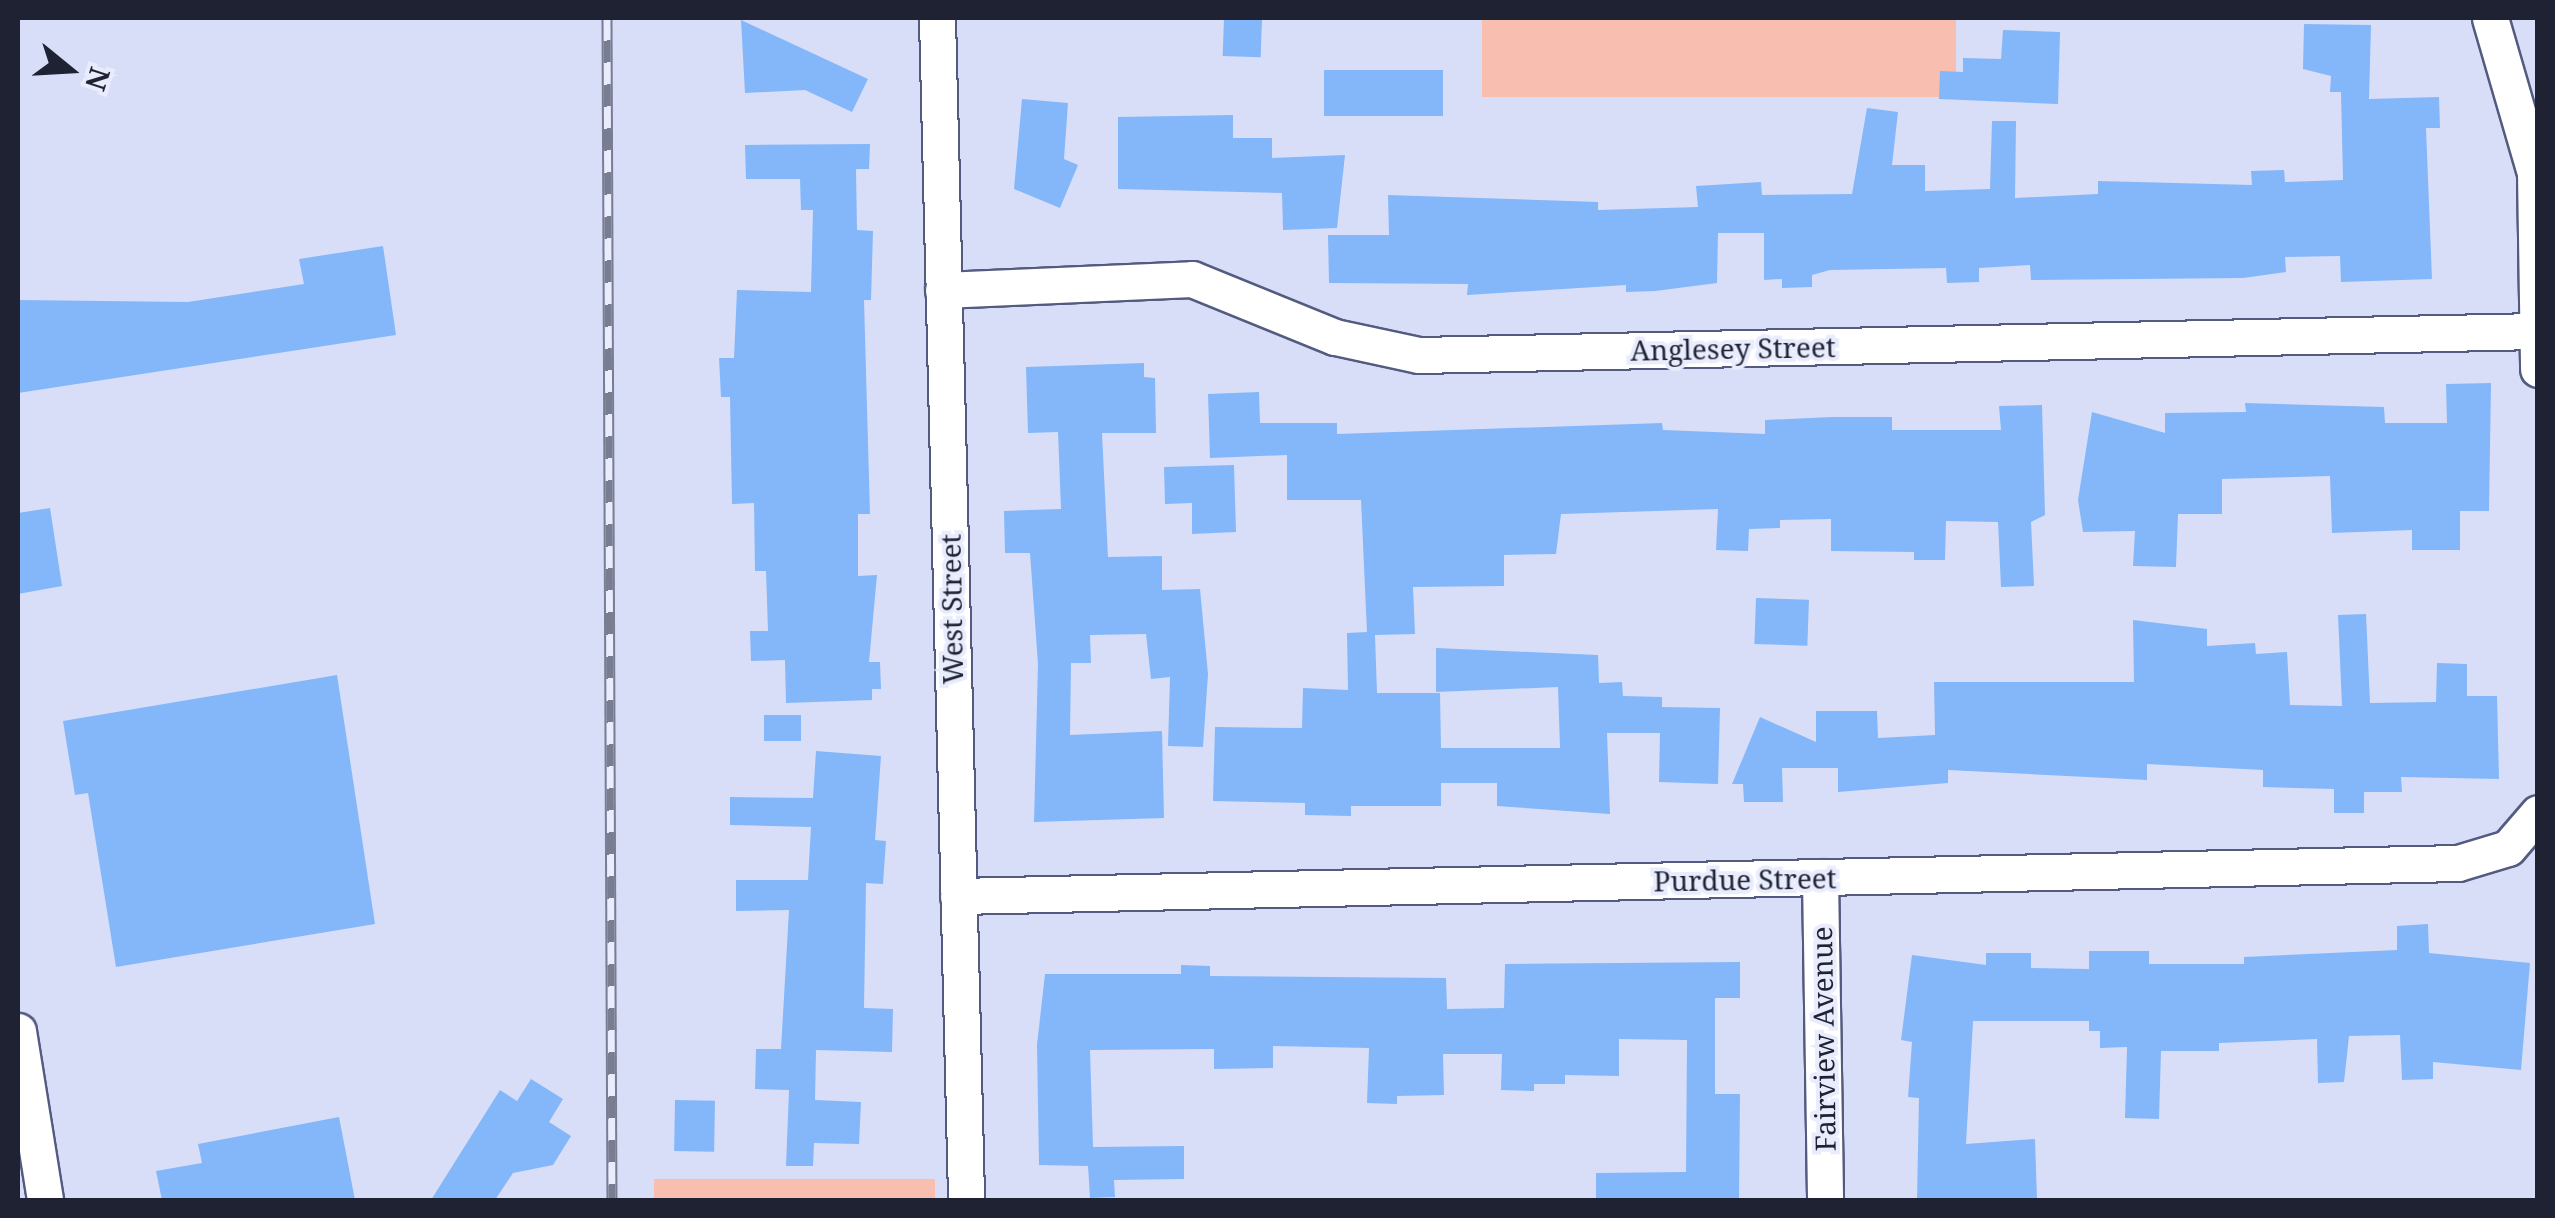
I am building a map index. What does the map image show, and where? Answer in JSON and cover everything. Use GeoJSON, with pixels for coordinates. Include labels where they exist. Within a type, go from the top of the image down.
{"type":"FeatureCollection","features":[{"type":"Feature","properties":{"kind":"street","name":"West Street"},"geometry":{"type":"LineString","coordinates":[[937,18],[966,1200]]}},
{"type":"Feature","properties":{"kind":"street"},"geometry":{"type":"LineString","coordinates":[[2490,18],[2535,173],[2538,370]]}},
{"type":"Feature","properties":{"kind":"street","name":"Anglesey Street"},"geometry":{"type":"LineString","coordinates":[[942,290],[1192,279],[1336,336],[1419,355],[2537,331]]}},
{"type":"Feature","properties":{"kind":"street","name":"Purdue Street"},"geometry":{"type":"LineString","coordinates":[[958,896],[2458,864],[2487,858],[2531,824]]}},
{"type":"Feature","properties":{"kind":"street","name":"Fairview Avenue"},"geometry":{"type":"LineString","coordinates":[[1820,878],[1826,1200]]}},
{"type":"Feature","properties":{"kind":"street"},"geometry":{"type":"LineString","coordinates":[[18,1030],[45,1200]]}},
{"type":"Feature","properties":{"kind":"shaded area"},"geometry":{"type":"Polygon","coordinates":[[[1482,18],[1956,18],[1956,97],[1482,97],[1482,18]]]}},
{"type":"Feature","properties":{"kind":"shaded area"},"geometry":{"type":"Polygon","coordinates":[[[654,1179],[935,1179],[935,1200],[654,1200],[654,1179]]]}},
{"type":"Feature","properties":{"kind":"building"},"geometry":{"type":"Polygon","coordinates":[[[1224,18],[1262,19],[1261,57],[1223,56],[1224,18]]]}},
{"type":"Feature","properties":{"kind":"building"},"geometry":{"type":"Polygon","coordinates":[[[741,20],[868,79],[852,112],[805,90],[745,93],[741,20]]]}},
{"type":"Feature","properties":{"kind":"building"},"geometry":{"type":"Polygon","coordinates":[[[2304,24],[2371,25],[2369,99],[2439,97],[2440,128],[2426,128],[2432,279],[2341,282],[2340,256],[2285,257],[2286,272],[2243,278],[2031,280],[2030,265],[1979,268],[1979,282],[1947,283],[1946,268],[1830,270],[1812,275],[1812,287],[1782,288],[1782,279],[1764,280],[1764,233],[1718,233],[1717,283],[1655,291],[1626,292],[1626,285],[1467,295],[1468,284],[1329,283],[1328,235],[1389,235],[1388,195],[1598,202],[1598,210],[1698,207],[1696,186],[1761,182],[1762,195],[1852,194],[1867,108],[1898,112],[1892,165],[1925,165],[1925,191],[1990,189],[1992,121],[2016,121],[2015,198],[2098,194],[2098,181],[2252,185],[2251,171],[2284,170],[2285,182],[2343,180],[2341,92],[2330,92],[2331,76],[2303,69],[2304,24]]]}},
{"type":"Feature","properties":{"kind":"building"},"geometry":{"type":"Polygon","coordinates":[[[2003,30],[2060,32],[2058,104],[1939,99],[1940,71],[1963,72],[1963,58],[2001,59],[2003,30]]]}},
{"type":"Feature","properties":{"kind":"building"},"geometry":{"type":"Polygon","coordinates":[[[1324,70],[1443,70],[1443,116],[1324,116],[1324,70]]]}},
{"type":"Feature","properties":{"kind":"building"},"geometry":{"type":"Polygon","coordinates":[[[1022,99],[1068,103],[1064,159],[1078,165],[1060,208],[1014,189],[1022,99]]]}},
{"type":"Feature","properties":{"kind":"building"},"geometry":{"type":"Polygon","coordinates":[[[1233,115],[1233,138],[1272,138],[1272,158],[1345,155],[1337,228],[1283,230],[1282,193],[1118,189],[1118,117],[1233,115]]]}},
{"type":"Feature","properties":{"kind":"building"},"geometry":{"type":"Polygon","coordinates":[[[870,144],[869,169],[856,169],[857,230],[873,231],[871,300],[864,300],[870,514],[858,514],[858,576],[877,575],[869,662],[880,662],[881,689],[872,689],[872,700],[786,703],[785,660],[751,661],[750,631],[768,631],[766,571],[755,571],[754,503],[732,504],[730,397],[721,397],[719,358],[734,358],[737,290],[811,292],[813,210],[801,210],[800,179],[746,179],[745,145],[870,144]]]}},
{"type":"Feature","properties":{"kind":"building"},"geometry":{"type":"Polygon","coordinates":[[[383,246],[396,335],[18,393],[18,300],[188,302],[304,284],[299,259],[383,246]]]}},
{"type":"Feature","properties":{"kind":"building"},"geometry":{"type":"Polygon","coordinates":[[[1144,363],[1144,377],[1155,378],[1156,433],[1102,433],[1108,557],[1162,556],[1162,590],[1200,589],[1208,674],[1203,747],[1168,746],[1170,677],[1151,679],[1146,634],[1090,635],[1091,663],[1071,663],[1070,735],[1162,731],[1164,818],[1034,822],[1038,664],[1030,553],[1005,553],[1004,511],[1061,509],[1058,432],[1028,433],[1026,367],[1144,363]]]}},
{"type":"Feature","properties":{"kind":"building"},"geometry":{"type":"Polygon","coordinates":[[[2491,383],[2489,511],[2460,511],[2460,550],[2412,550],[2412,530],[2332,533],[2330,476],[2222,479],[2222,514],[2178,514],[2176,567],[2133,566],[2135,531],[2083,532],[2078,500],[2092,412],[2165,433],[2165,413],[2246,412],[2245,403],[2384,407],[2385,423],[2447,423],[2446,384],[2491,383]]]}},
{"type":"Feature","properties":{"kind":"building"},"geometry":{"type":"Polygon","coordinates":[[[1259,392],[1260,423],[1337,423],[1337,434],[1662,423],[1663,430],[1765,434],[1765,420],[1832,417],[1892,417],[1892,430],[2001,430],[1999,406],[2042,405],[2045,515],[2031,522],[2034,586],[2001,587],[1998,522],[1946,521],[1945,560],[1914,560],[1914,552],[1831,551],[1831,519],[1780,520],[1780,528],[1749,529],[1748,551],[1716,550],[1718,509],[1561,514],[1556,554],[1504,555],[1504,586],[1413,587],[1415,634],[1375,635],[1377,693],[1440,693],[1441,748],[1560,748],[1558,687],[1436,692],[1436,648],[1598,655],[1599,683],[1622,682],[1623,696],[1662,697],[1662,707],[1720,708],[1718,784],[1659,782],[1660,733],[1607,733],[1610,814],[1497,806],[1497,783],[1441,783],[1441,806],[1351,806],[1351,816],[1305,815],[1305,803],[1213,801],[1215,727],[1302,728],[1303,688],[1348,690],[1347,633],[1367,632],[1361,500],[1287,500],[1287,455],[1210,458],[1208,394],[1259,392]]]}},
{"type":"Feature","properties":{"kind":"building"},"geometry":{"type":"Polygon","coordinates":[[[1234,465],[1236,532],[1192,534],[1192,503],[1165,504],[1164,467],[1234,465]]]}},
{"type":"Feature","properties":{"kind":"building"},"geometry":{"type":"Polygon","coordinates":[[[50,508],[62,586],[18,594],[18,513],[50,508]]]}},
{"type":"Feature","properties":{"kind":"building"},"geometry":{"type":"Polygon","coordinates":[[[1756,598],[1809,600],[1807,646],[1754,644],[1756,598]]]}},
{"type":"Feature","properties":{"kind":"building"},"geometry":{"type":"Polygon","coordinates":[[[2366,614],[2370,703],[2436,702],[2437,663],[2467,664],[2467,696],[2497,696],[2499,779],[2401,777],[2402,792],[2364,792],[2364,813],[2334,813],[2334,789],[2263,787],[2263,770],[2147,764],[2147,780],[1948,770],[1948,783],[1838,792],[1838,768],[1782,768],[1783,802],[1744,802],[1743,784],[1732,784],[1760,717],[1816,742],[1816,711],[1877,711],[1878,738],[1935,735],[1934,682],[2134,682],[2133,620],[2207,629],[2207,646],[2255,643],[2256,654],[2287,652],[2290,705],[2342,706],[2338,615],[2366,614]]]}},
{"type":"Feature","properties":{"kind":"building"},"geometry":{"type":"Polygon","coordinates":[[[337,675],[375,924],[116,967],[88,793],[75,795],[63,721],[337,675]]]}},
{"type":"Feature","properties":{"kind":"building"},"geometry":{"type":"Polygon","coordinates":[[[764,715],[801,715],[801,741],[764,741],[764,715]]]}},
{"type":"Feature","properties":{"kind":"building"},"geometry":{"type":"Polygon","coordinates":[[[816,751],[881,756],[875,840],[886,841],[883,884],[866,883],[864,1008],[893,1009],[892,1052],[816,1050],[815,1100],[861,1102],[859,1144],[814,1143],[813,1166],[786,1166],[789,1090],[755,1089],[756,1049],[781,1049],[789,910],[736,911],[736,880],[808,880],[811,827],[730,825],[730,797],[813,798],[816,751]]]}},
{"type":"Feature","properties":{"kind":"building"},"geometry":{"type":"Polygon","coordinates":[[[2428,924],[2429,953],[2530,963],[2521,1070],[2433,1062],[2433,1079],[2402,1080],[2400,1035],[2349,1036],[2344,1082],[2318,1083],[2317,1039],[2219,1043],[2219,1051],[2161,1051],[2159,1119],[2125,1118],[2127,1047],[2100,1048],[2100,1031],[2089,1031],[2089,1021],[1973,1021],[1966,1144],[2035,1139],[2037,1200],[1917,1200],[1919,1098],[1908,1097],[1912,1042],[1901,1040],[1912,955],[1986,965],[1986,953],[2031,953],[2031,968],[2089,969],[2089,951],[2149,951],[2149,964],[2244,964],[2244,957],[2397,950],[2397,926],[2428,924]]]}},
{"type":"Feature","properties":{"kind":"building"},"geometry":{"type":"Polygon","coordinates":[[[1740,962],[1740,998],[1715,998],[1715,1094],[1740,1094],[1739,1200],[1596,1200],[1596,1173],[1686,1172],[1687,1040],[1619,1039],[1619,1076],[1565,1075],[1565,1084],[1534,1084],[1534,1091],[1501,1090],[1502,1054],[1443,1054],[1444,1095],[1397,1096],[1397,1104],[1367,1103],[1369,1048],[1273,1046],[1273,1068],[1214,1069],[1214,1049],[1090,1050],[1093,1147],[1184,1146],[1184,1179],[1114,1180],[1115,1197],[1090,1198],[1088,1166],[1039,1165],[1037,1045],[1045,974],[1181,974],[1181,965],[1210,966],[1210,976],[1446,978],[1447,1009],[1504,1008],[1505,964],[1740,962]]]}},
{"type":"Feature","properties":{"kind":"building"},"geometry":{"type":"Polygon","coordinates":[[[531,1079],[563,1099],[549,1122],[571,1136],[553,1165],[513,1173],[495,1200],[431,1200],[500,1090],[517,1101],[531,1079]]]}},
{"type":"Feature","properties":{"kind":"building"},"geometry":{"type":"Polygon","coordinates":[[[675,1100],[715,1101],[714,1152],[674,1151],[675,1100]]]}},
{"type":"Feature","properties":{"kind":"building"},"geometry":{"type":"Polygon","coordinates":[[[339,1117],[355,1200],[162,1200],[156,1171],[202,1163],[198,1144],[339,1117]]]}},
{"type":"Feature","properties":{"kind":"railway"},"geometry":{"type":"LineString","coordinates":[[607,18],[612,1200]]}}]}
